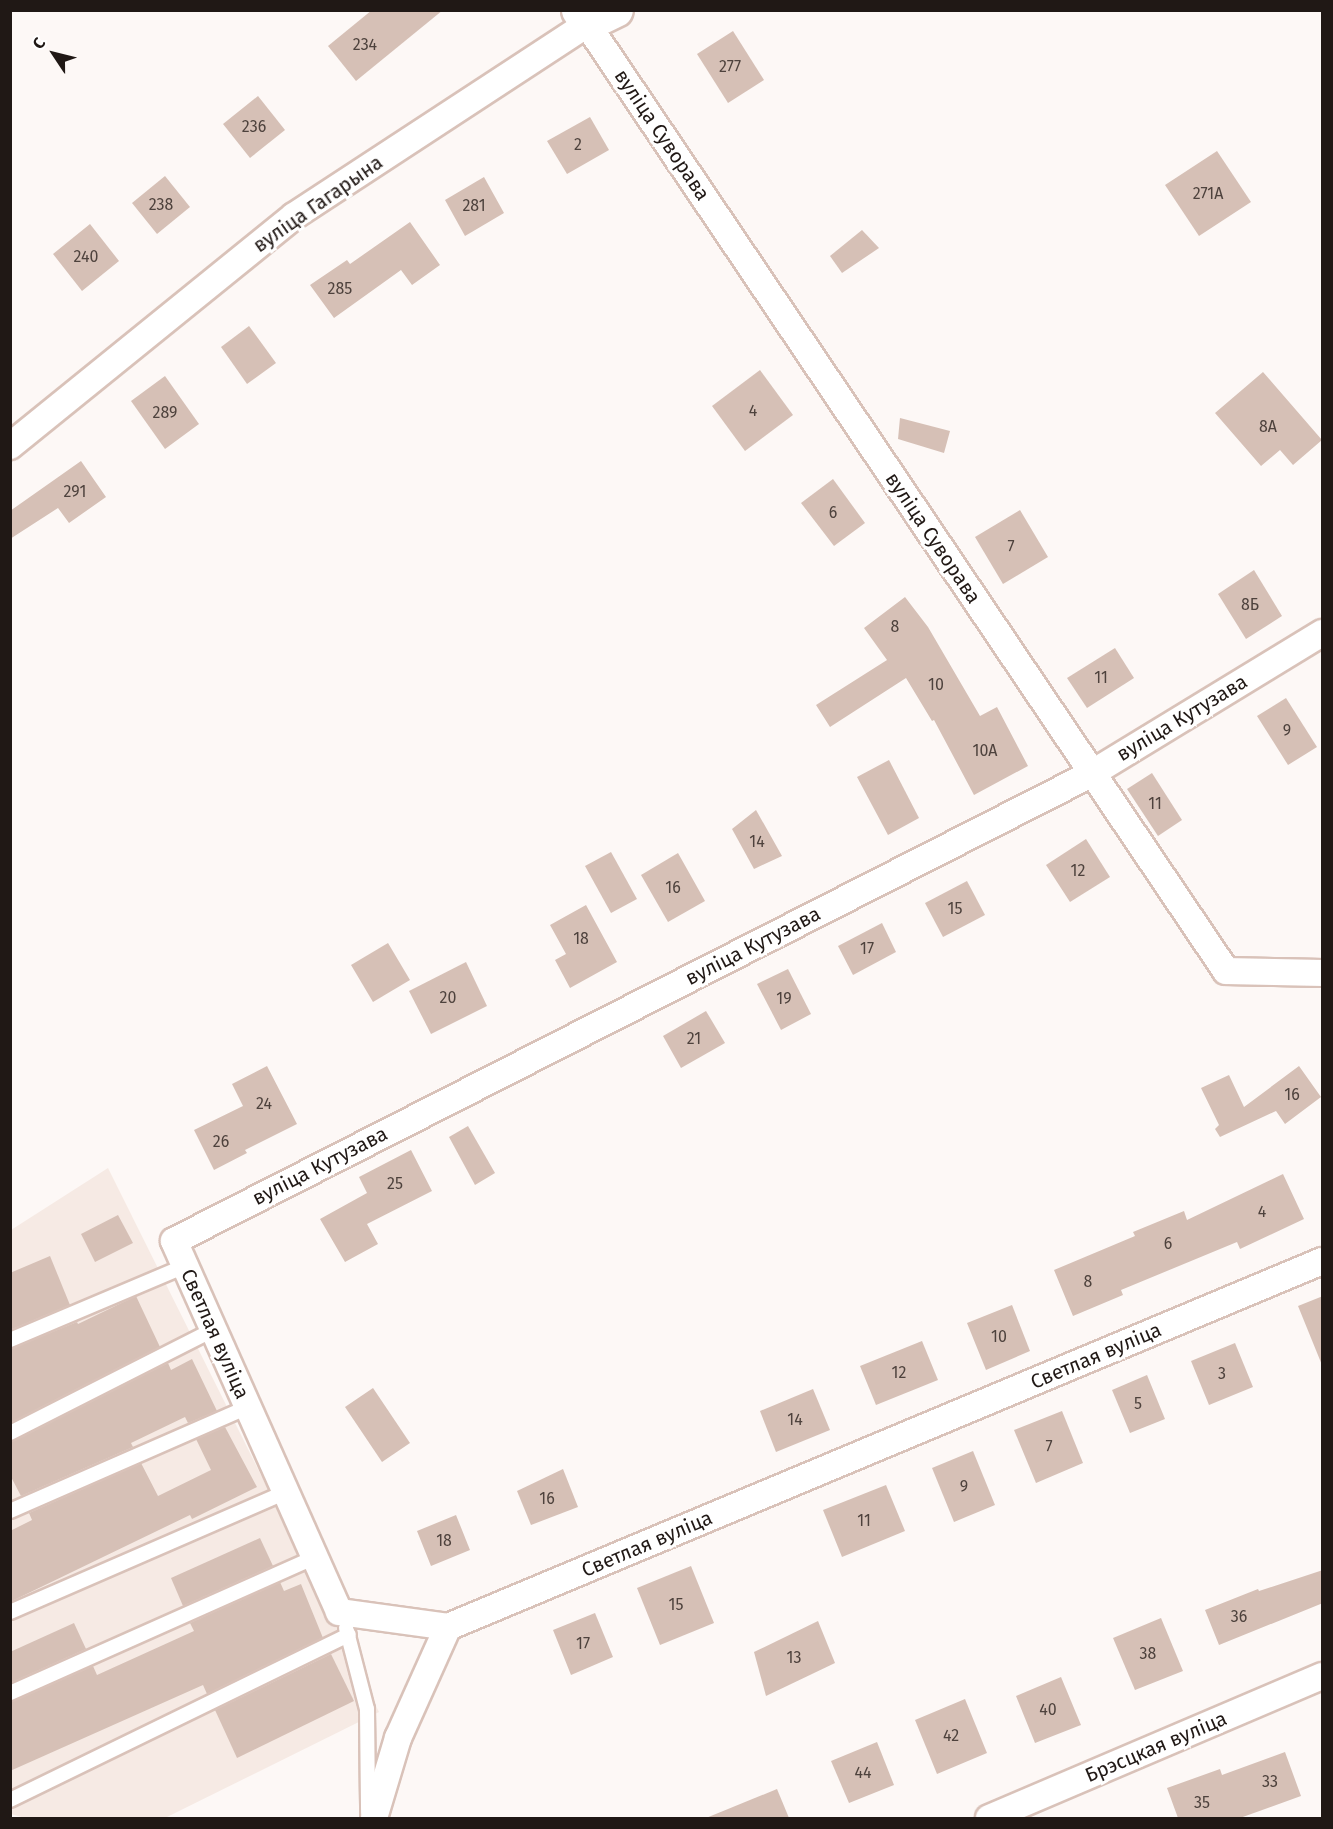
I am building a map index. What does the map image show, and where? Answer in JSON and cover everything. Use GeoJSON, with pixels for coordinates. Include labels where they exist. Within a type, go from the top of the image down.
{"type":"FeatureCollection","features":[{"type":"Feature","properties":{"kind":"street","name":"вуліца Гагарына"},"geometry":{"type":"LineString","coordinates":[[10,446],[294,216],[594,15]]}},
{"type":"Feature","properties":{"kind":"street","name":"вуліца Суворава"},"geometry":{"type":"LineString","coordinates":[[594,15],[1091,774],[1226,971],[1323,973]]}},
{"type":"Feature","properties":{"kind":"street","name":"вуліца Кутузава"},"geometry":{"type":"LineString","coordinates":[[174,1241],[1091,774],[1323,633]]}},
{"type":"Feature","properties":{"kind":"street","name":"Светлая вуліца"},"geometry":{"type":"LineString","coordinates":[[174,1241],[344,1623]]}},
{"type":"Feature","properties":{"kind":"street","name":"Светлая вуліца"},"geometry":{"type":"LineString","coordinates":[[448,1627],[1323,1261]]}},
{"type":"Feature","properties":{"kind":"street"},"geometry":{"type":"LineString","coordinates":[[344,1623],[448,1627],[398,1738],[374,1818]]}},
{"type":"Feature","properties":{"kind":"street","name":"Брэсцкая вуліца"},"geometry":{"type":"LineString","coordinates":[[989,1818],[1323,1676]]}},
{"type":"Feature","properties":{"kind":"lane"},"geometry":{"type":"LineString","coordinates":[[10,1340],[185,1266]]}},
{"type":"Feature","properties":{"kind":"lane"},"geometry":{"type":"LineString","coordinates":[[10,1433],[213,1330]]}},
{"type":"Feature","properties":{"kind":"lane"},"geometry":{"type":"LineString","coordinates":[[10,1510],[248,1407]]}},
{"type":"Feature","properties":{"kind":"lane"},"geometry":{"type":"LineString","coordinates":[[10,1612],[286,1492]]}},
{"type":"Feature","properties":{"kind":"lane"},"geometry":{"type":"LineString","coordinates":[[10,1693],[315,1557]]}},
{"type":"Feature","properties":{"kind":"lane"},"geometry":{"type":"LineString","coordinates":[[10,1800],[344,1623],[367,1709],[368,1818]]}},
{"type":"Feature","properties":{"kind":"shaded area"},"geometry":{"type":"Polygon","coordinates":[[[108,1168],[379,1712],[165,1818],[25,1818],[11,1814],[11,1230],[108,1168]]]}},
{"type":"Feature","properties":{"kind":"building"},"geometry":{"type":"Polygon","coordinates":[[[372,10],[443,10],[356,81],[328,46],[372,10]]]}},
{"type":"Feature","properties":{"kind":"building"},"geometry":{"type":"Polygon","coordinates":[[[733,31],[764,80],[728,103],[697,54],[733,31]]]}},
{"type":"Feature","properties":{"kind":"building"},"geometry":{"type":"Polygon","coordinates":[[[258,96],[285,130],[250,158],[223,124],[258,96]]]}},
{"type":"Feature","properties":{"kind":"building"},"geometry":{"type":"Polygon","coordinates":[[[590,117],[609,150],[567,174],[547,141],[590,117]]]}},
{"type":"Feature","properties":{"kind":"building"},"geometry":{"type":"Polygon","coordinates":[[[1217,151],[1251,202],[1199,236],[1165,185],[1217,151]]]}},
{"type":"Feature","properties":{"kind":"building"},"geometry":{"type":"Polygon","coordinates":[[[165,176],[190,207],[157,234],[132,203],[165,176]]]}},
{"type":"Feature","properties":{"kind":"building"},"geometry":{"type":"Polygon","coordinates":[[[484,177],[504,213],[465,236],[445,200],[484,177]]]}},
{"type":"Feature","properties":{"kind":"building"},"geometry":{"type":"Polygon","coordinates":[[[410,222],[440,265],[412,285],[401,270],[334,318],[310,285],[347,260],[350,264],[410,222]]]}},
{"type":"Feature","properties":{"kind":"building"},"geometry":{"type":"Polygon","coordinates":[[[90,224],[119,261],[82,291],[53,254],[90,224]]]}},
{"type":"Feature","properties":{"kind":"building"},"geometry":{"type":"Polygon","coordinates":[[[862,230],[879,248],[842,273],[830,256],[862,230]]]}},
{"type":"Feature","properties":{"kind":"building"},"geometry":{"type":"Polygon","coordinates":[[[249,326],[276,363],[247,384],[221,347],[249,326]]]}},
{"type":"Feature","properties":{"kind":"building"},"geometry":{"type":"Polygon","coordinates":[[[760,370],[793,415],[745,451],[712,406],[760,370]]]}},
{"type":"Feature","properties":{"kind":"building"},"geometry":{"type":"Polygon","coordinates":[[[1263,372],[1322,440],[1293,465],[1280,450],[1261,466],[1215,413],[1263,372]]]}},
{"type":"Feature","properties":{"kind":"building"},"geometry":{"type":"Polygon","coordinates":[[[165,376],[199,424],[165,449],[131,401],[165,376]]]}},
{"type":"Feature","properties":{"kind":"building"},"geometry":{"type":"Polygon","coordinates":[[[900,418],[950,431],[944,453],[898,439],[900,418]]]}},
{"type":"Feature","properties":{"kind":"building"},"geometry":{"type":"Polygon","coordinates":[[[81,461],[106,497],[69,523],[58,508],[10,539],[10,511],[81,461]]]}},
{"type":"Feature","properties":{"kind":"building"},"geometry":{"type":"Polygon","coordinates":[[[833,479],[865,523],[834,546],[801,503],[833,479]]]}},
{"type":"Feature","properties":{"kind":"building"},"geometry":{"type":"Polygon","coordinates":[[[1020,510],[1048,557],[1003,584],[975,537],[1020,510]]]}},
{"type":"Feature","properties":{"kind":"building"},"geometry":{"type":"Polygon","coordinates":[[[1254,570],[1282,616],[1246,639],[1218,594],[1254,570]]]}},
{"type":"Feature","properties":{"kind":"building"},"geometry":{"type":"Polygon","coordinates":[[[905,597],[928,627],[980,716],[997,707],[1028,766],[974,795],[934,720],[932,721],[906,678],[830,727],[816,705],[887,660],[864,628],[905,597]]]}},
{"type":"Feature","properties":{"kind":"building"},"geometry":{"type":"Polygon","coordinates":[[[1115,648],[1134,678],[1087,708],[1067,678],[1115,648]]]}},
{"type":"Feature","properties":{"kind":"building"},"geometry":{"type":"Polygon","coordinates":[[[1286,698],[1317,747],[1288,765],[1257,716],[1286,698]]]}},
{"type":"Feature","properties":{"kind":"building"},"geometry":{"type":"Polygon","coordinates":[[[889,760],[919,818],[888,835],[857,777],[889,760]]]}},
{"type":"Feature","properties":{"kind":"building"},"geometry":{"type":"Polygon","coordinates":[[[1152,773],[1182,820],[1158,836],[1127,789],[1152,773]]]}},
{"type":"Feature","properties":{"kind":"building"},"geometry":{"type":"Polygon","coordinates":[[[756,810],[782,856],[754,869],[732,829],[756,810]]]}},
{"type":"Feature","properties":{"kind":"building"},"geometry":{"type":"Polygon","coordinates":[[[1086,839],[1110,877],[1070,902],[1046,865],[1086,839]]]}},
{"type":"Feature","properties":{"kind":"building"},"geometry":{"type":"Polygon","coordinates":[[[611,852],[637,899],[611,913],[585,866],[611,852]]]}},
{"type":"Feature","properties":{"kind":"building"},"geometry":{"type":"Polygon","coordinates":[[[678,853],[705,901],[668,922],[641,875],[678,853]]]}},
{"type":"Feature","properties":{"kind":"building"},"geometry":{"type":"Polygon","coordinates":[[[967,881],[985,915],[943,937],[925,903],[967,881]]]}},
{"type":"Feature","properties":{"kind":"building"},"geometry":{"type":"Polygon","coordinates":[[[586,905],[617,962],[570,988],[555,960],[566,954],[550,925],[586,905]]]}},
{"type":"Feature","properties":{"kind":"building"},"geometry":{"type":"Polygon","coordinates":[[[882,923],[896,952],[853,975],[838,946],[882,923]]]}},
{"type":"Feature","properties":{"kind":"building"},"geometry":{"type":"Polygon","coordinates":[[[388,943],[410,980],[373,1002],[351,965],[388,943]]]}},
{"type":"Feature","properties":{"kind":"building"},"geometry":{"type":"Polygon","coordinates":[[[466,962],[487,1006],[431,1034],[409,991],[466,962]]]}},
{"type":"Feature","properties":{"kind":"building"},"geometry":{"type":"Polygon","coordinates":[[[788,969],[811,1014],[781,1030],[757,984],[788,969]]]}},
{"type":"Feature","properties":{"kind":"building"},"geometry":{"type":"Polygon","coordinates":[[[706,1011],[725,1043],[681,1068],[663,1036],[706,1011]]]}},
{"type":"Feature","properties":{"kind":"building"},"geometry":{"type":"Polygon","coordinates":[[[267,1066],[297,1124],[245,1150],[247,1153],[214,1170],[194,1130],[243,1106],[232,1084],[267,1066]]]}},
{"type":"Feature","properties":{"kind":"building"},"geometry":{"type":"Polygon","coordinates":[[[1299,1066],[1321,1097],[1285,1124],[1276,1111],[1220,1137],[1215,1129],[1219,1125],[1201,1088],[1229,1075],[1244,1107],[1299,1066]]]}},
{"type":"Feature","properties":{"kind":"building"},"geometry":{"type":"Polygon","coordinates":[[[468,1126],[495,1173],[475,1185],[449,1137],[468,1126]]]}},
{"type":"Feature","properties":{"kind":"building"},"geometry":{"type":"Polygon","coordinates":[[[411,1150],[432,1191],[367,1224],[378,1244],[345,1262],[320,1219],[367,1193],[359,1177],[411,1150]]]}},
{"type":"Feature","properties":{"kind":"building"},"geometry":{"type":"Polygon","coordinates":[[[1283,1174],[1304,1219],[1240,1249],[1237,1242],[1121,1290],[1123,1295],[1073,1316],[1054,1270],[1135,1236],[1133,1232],[1184,1211],[1187,1220],[1283,1174]]]}},
{"type":"Feature","properties":{"kind":"building"},"geometry":{"type":"Polygon","coordinates":[[[118,1215],[133,1243],[95,1262],[81,1234],[118,1215]]]}},
{"type":"Feature","properties":{"kind":"building"},"geometry":{"type":"Polygon","coordinates":[[[50,1256],[70,1305],[10,1330],[10,1273],[50,1256]]]}},
{"type":"Feature","properties":{"kind":"building"},"geometry":{"type":"Polygon","coordinates":[[[136,1296],[160,1347],[10,1423],[10,1349],[77,1322],[78,1324],[136,1296]]]}},
{"type":"Feature","properties":{"kind":"building"},"geometry":{"type":"Polygon","coordinates":[[[1323,1296],[1323,1365],[1322,1365],[1298,1306],[1323,1296]]]}},
{"type":"Feature","properties":{"kind":"building"},"geometry":{"type":"Polygon","coordinates":[[[1012,1305],[1030,1351],[986,1370],[967,1323],[1012,1305]]]}},
{"type":"Feature","properties":{"kind":"building"},"geometry":{"type":"Polygon","coordinates":[[[922,1341],[938,1380],[876,1405],[860,1366],[922,1341]]]}},
{"type":"Feature","properties":{"kind":"building"},"geometry":{"type":"Polygon","coordinates":[[[1235,1343],[1253,1387],[1209,1405],[1191,1361],[1235,1343]]]}},
{"type":"Feature","properties":{"kind":"building"},"geometry":{"type":"Polygon","coordinates":[[[192,1359],[217,1411],[188,1423],[185,1417],[131,1443],[133,1447],[21,1496],[10,1475],[10,1442],[168,1363],[171,1370],[192,1359]]]}},
{"type":"Feature","properties":{"kind":"building"},"geometry":{"type":"Polygon","coordinates":[[[1147,1375],[1165,1419],[1130,1433],[1112,1390],[1147,1375]]]}},
{"type":"Feature","properties":{"kind":"building"},"geometry":{"type":"Polygon","coordinates":[[[373,1388],[410,1443],[382,1462],[345,1407],[373,1388]]]}},
{"type":"Feature","properties":{"kind":"building"},"geometry":{"type":"Polygon","coordinates":[[[813,1389],[830,1430],[776,1452],[760,1411],[813,1389]]]}},
{"type":"Feature","properties":{"kind":"building"},"geometry":{"type":"Polygon","coordinates":[[[1062,1411],[1083,1463],[1036,1483],[1014,1430],[1062,1411]]]}},
{"type":"Feature","properties":{"kind":"building"},"geometry":{"type":"Polygon","coordinates":[[[225,1427],[257,1487],[192,1519],[190,1515],[10,1602],[10,1531],[32,1520],[29,1513],[141,1463],[158,1496],[211,1470],[196,1439],[225,1427]]]}},
{"type":"Feature","properties":{"kind":"building"},"geometry":{"type":"Polygon","coordinates":[[[973,1451],[995,1505],[954,1522],[932,1468],[973,1451]]]}},
{"type":"Feature","properties":{"kind":"building"},"geometry":{"type":"Polygon","coordinates":[[[563,1469],[578,1507],[531,1525],[517,1491],[563,1469]]]}},
{"type":"Feature","properties":{"kind":"building"},"geometry":{"type":"Polygon","coordinates":[[[886,1485],[905,1531],[842,1557],[823,1510],[886,1485]]]}},
{"type":"Feature","properties":{"kind":"building"},"geometry":{"type":"Polygon","coordinates":[[[456,1515],[470,1550],[431,1566],[417,1531],[456,1515]]]}},
{"type":"Feature","properties":{"kind":"building"},"geometry":{"type":"Polygon","coordinates":[[[260,1538],[273,1566],[183,1606],[171,1578],[260,1538]]]}},
{"type":"Feature","properties":{"kind":"building"},"geometry":{"type":"Polygon","coordinates":[[[691,1566],[714,1623],[660,1645],[637,1588],[691,1566]]]}},
{"type":"Feature","properties":{"kind":"building"},"geometry":{"type":"Polygon","coordinates":[[[1323,1570],[1323,1603],[1219,1645],[1205,1610],[1258,1589],[1259,1591],[1323,1570]]]}},
{"type":"Feature","properties":{"kind":"building"},"geometry":{"type":"Polygon","coordinates":[[[280,1582],[284,1591],[301,1584],[323,1638],[207,1694],[203,1685],[10,1771],[10,1702],[93,1666],[97,1675],[194,1631],[190,1623],[280,1582]]]}},
{"type":"Feature","properties":{"kind":"building"},"geometry":{"type":"Polygon","coordinates":[[[595,1613],[613,1657],[571,1675],[553,1630],[595,1613]]]}},
{"type":"Feature","properties":{"kind":"building"},"geometry":{"type":"Polygon","coordinates":[[[1161,1618],[1183,1671],[1135,1690],[1113,1638],[1161,1618]]]}},
{"type":"Feature","properties":{"kind":"building"},"geometry":{"type":"Polygon","coordinates":[[[818,1621],[835,1663],[766,1696],[754,1652],[818,1621]]]}},
{"type":"Feature","properties":{"kind":"building"},"geometry":{"type":"Polygon","coordinates":[[[74,1623],[86,1649],[10,1683],[10,1652],[74,1623]]]}},
{"type":"Feature","properties":{"kind":"building"},"geometry":{"type":"Polygon","coordinates":[[[331,1654],[354,1701],[237,1758],[215,1710],[331,1654]]]}},
{"type":"Feature","properties":{"kind":"building"},"geometry":{"type":"Polygon","coordinates":[[[1061,1677],[1081,1725],[1035,1743],[1016,1696],[1061,1677]]]}},
{"type":"Feature","properties":{"kind":"building"},"geometry":{"type":"Polygon","coordinates":[[[965,1699],[987,1753],[937,1774],[915,1720],[965,1699]]]}},
{"type":"Feature","properties":{"kind":"building"},"geometry":{"type":"Polygon","coordinates":[[[877,1742],[894,1785],[849,1803],[831,1761],[877,1742]]]}},
{"type":"Feature","properties":{"kind":"building"},"geometry":{"type":"Polygon","coordinates":[[[1285,1752],[1301,1796],[1240,1818],[1178,1818],[1167,1788],[1220,1769],[1222,1775],[1285,1752]]]}},
{"type":"Feature","properties":{"kind":"building"},"geometry":{"type":"Polygon","coordinates":[[[777,1789],[789,1818],[706,1818],[777,1789]]]}}]}
